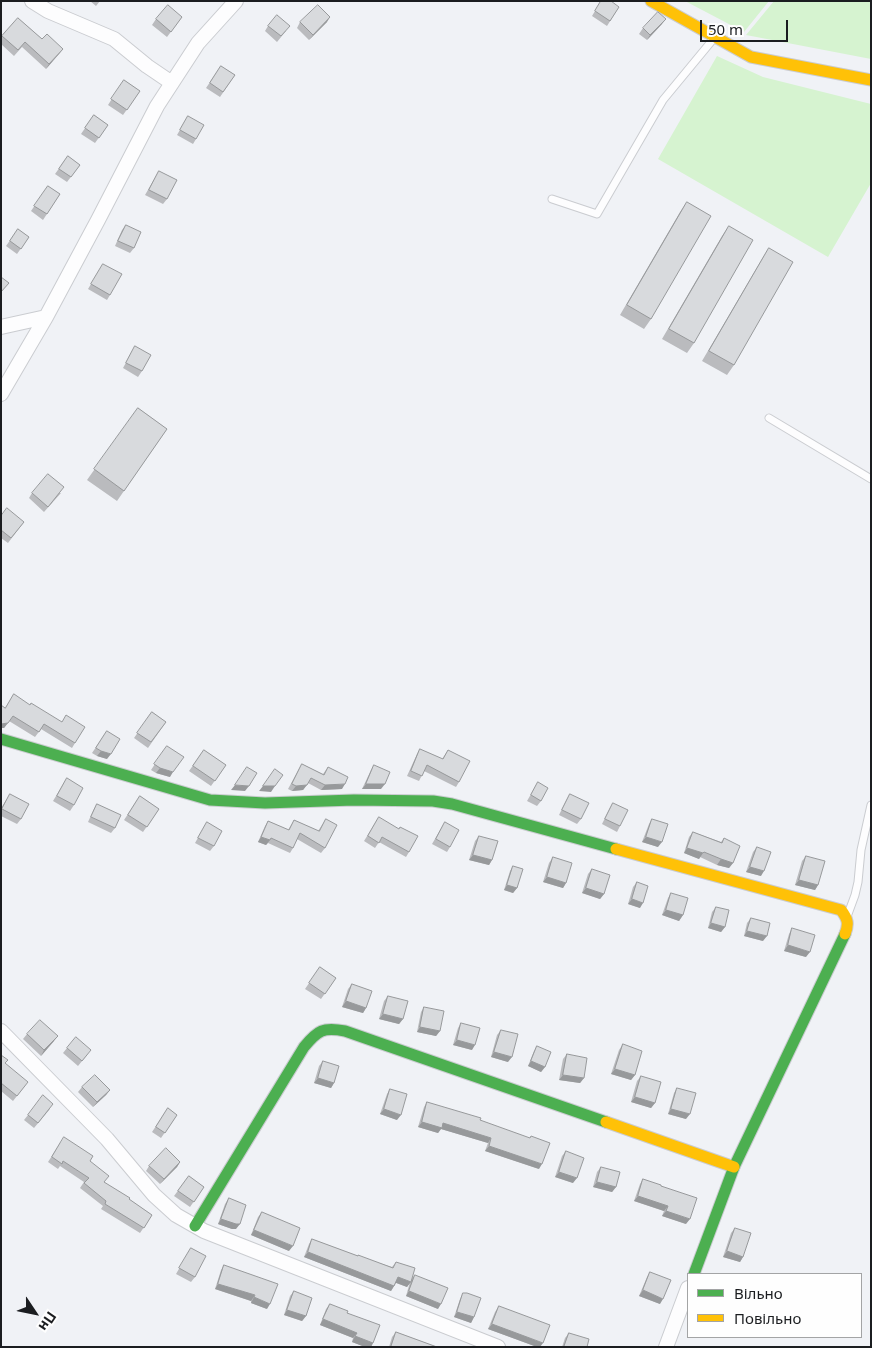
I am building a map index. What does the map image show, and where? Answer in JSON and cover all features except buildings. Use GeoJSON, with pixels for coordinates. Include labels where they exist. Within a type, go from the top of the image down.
{"type":"FeatureCollection","features":[{"type":"Feature","properties":{"kind":"street"},"geometry":{"type":"LineString","coordinates":[[32,1],[48,11],[114,38],[147,66],[172,83]]}},
{"type":"Feature","properties":{"kind":"street"},"geometry":{"type":"LineString","coordinates":[[1,394],[46,317],[157,106],[198,43],[236,1]]}},
{"type":"Feature","properties":{"kind":"street"},"geometry":{"type":"LineString","coordinates":[[651,1],[751,57],[871,80]]}},
{"type":"Feature","properties":{"kind":"street"},"geometry":{"type":"LineString","coordinates":[[1,327],[46,317]]}},
{"type":"Feature","properties":{"kind":"street"},"geometry":{"type":"LineString","coordinates":[[1,739],[210,800],[265,803],[354,800],[433,801],[452,804],[841,910],[846,916],[848,925],[844,937],[734,1167],[694,1273]]}},
{"type":"Feature","properties":{"kind":"street"},"geometry":{"type":"LineString","coordinates":[[195,1226],[304,1046],[320,1029],[331,1028],[345,1031],[734,1167]]}},
{"type":"Feature","properties":{"kind":"street"},"geometry":{"type":"LineString","coordinates":[[1,1031],[107,1139],[154,1195],[176,1215],[195,1226],[498,1347]]}},
{"type":"Feature","properties":{"kind":"street"},"geometry":{"type":"LineString","coordinates":[[666,1347],[687,1291]]}},
{"type":"Feature","properties":{"kind":"lane"},"geometry":{"type":"LineString","coordinates":[[552,199],[597,214],[663,100],[716,37]]}},
{"type":"Feature","properties":{"kind":"lane"},"geometry":{"type":"LineString","coordinates":[[769,418],[871,479]]}},
{"type":"Feature","properties":{"kind":"lane"},"geometry":{"type":"LineString","coordinates":[[846,916],[858,882],[861,850],[871,805]]}},
{"type":"Feature","properties":{"kind":"green space"},"geometry":{"type":"Polygon","coordinates":[[[685,1],[769,1],[744,32],[685,1]]]}},
{"type":"Feature","properties":{"kind":"green space"},"geometry":{"type":"Polygon","coordinates":[[[774,1],[871,1],[871,59],[746,35],[774,1]]]}},
{"type":"Feature","properties":{"kind":"green space"},"geometry":{"type":"Polygon","coordinates":[[[717,56],[763,77],[871,104],[871,183],[828,257],[658,159],[717,56]]]}},
{"type":"Feature","properties":{"kind":"traffic: fast"},"geometry":{"type":"LineString","coordinates":[[1,739],[210,800],[265,803],[354,800],[433,801],[452,804],[616,849]]}},
{"type":"Feature","properties":{"kind":"traffic: fast"},"geometry":{"type":"LineString","coordinates":[[694,1273],[734,1167],[845,934]]}},
{"type":"Feature","properties":{"kind":"traffic: fast"},"geometry":{"type":"LineString","coordinates":[[195,1226],[304,1047],[317,1033],[322,1031],[331,1029],[345,1031],[606,1122]]}},
{"type":"Feature","properties":{"kind":"traffic: slow"},"geometry":{"type":"LineString","coordinates":[[651,1],[751,57],[871,80]]}},
{"type":"Feature","properties":{"kind":"traffic: slow"},"geometry":{"type":"LineString","coordinates":[[616,849],[841,910],[847,922],[845,934]]}},
{"type":"Feature","properties":{"kind":"traffic: slow"},"geometry":{"type":"LineString","coordinates":[[606,1122],[734,1167]]}}]}
